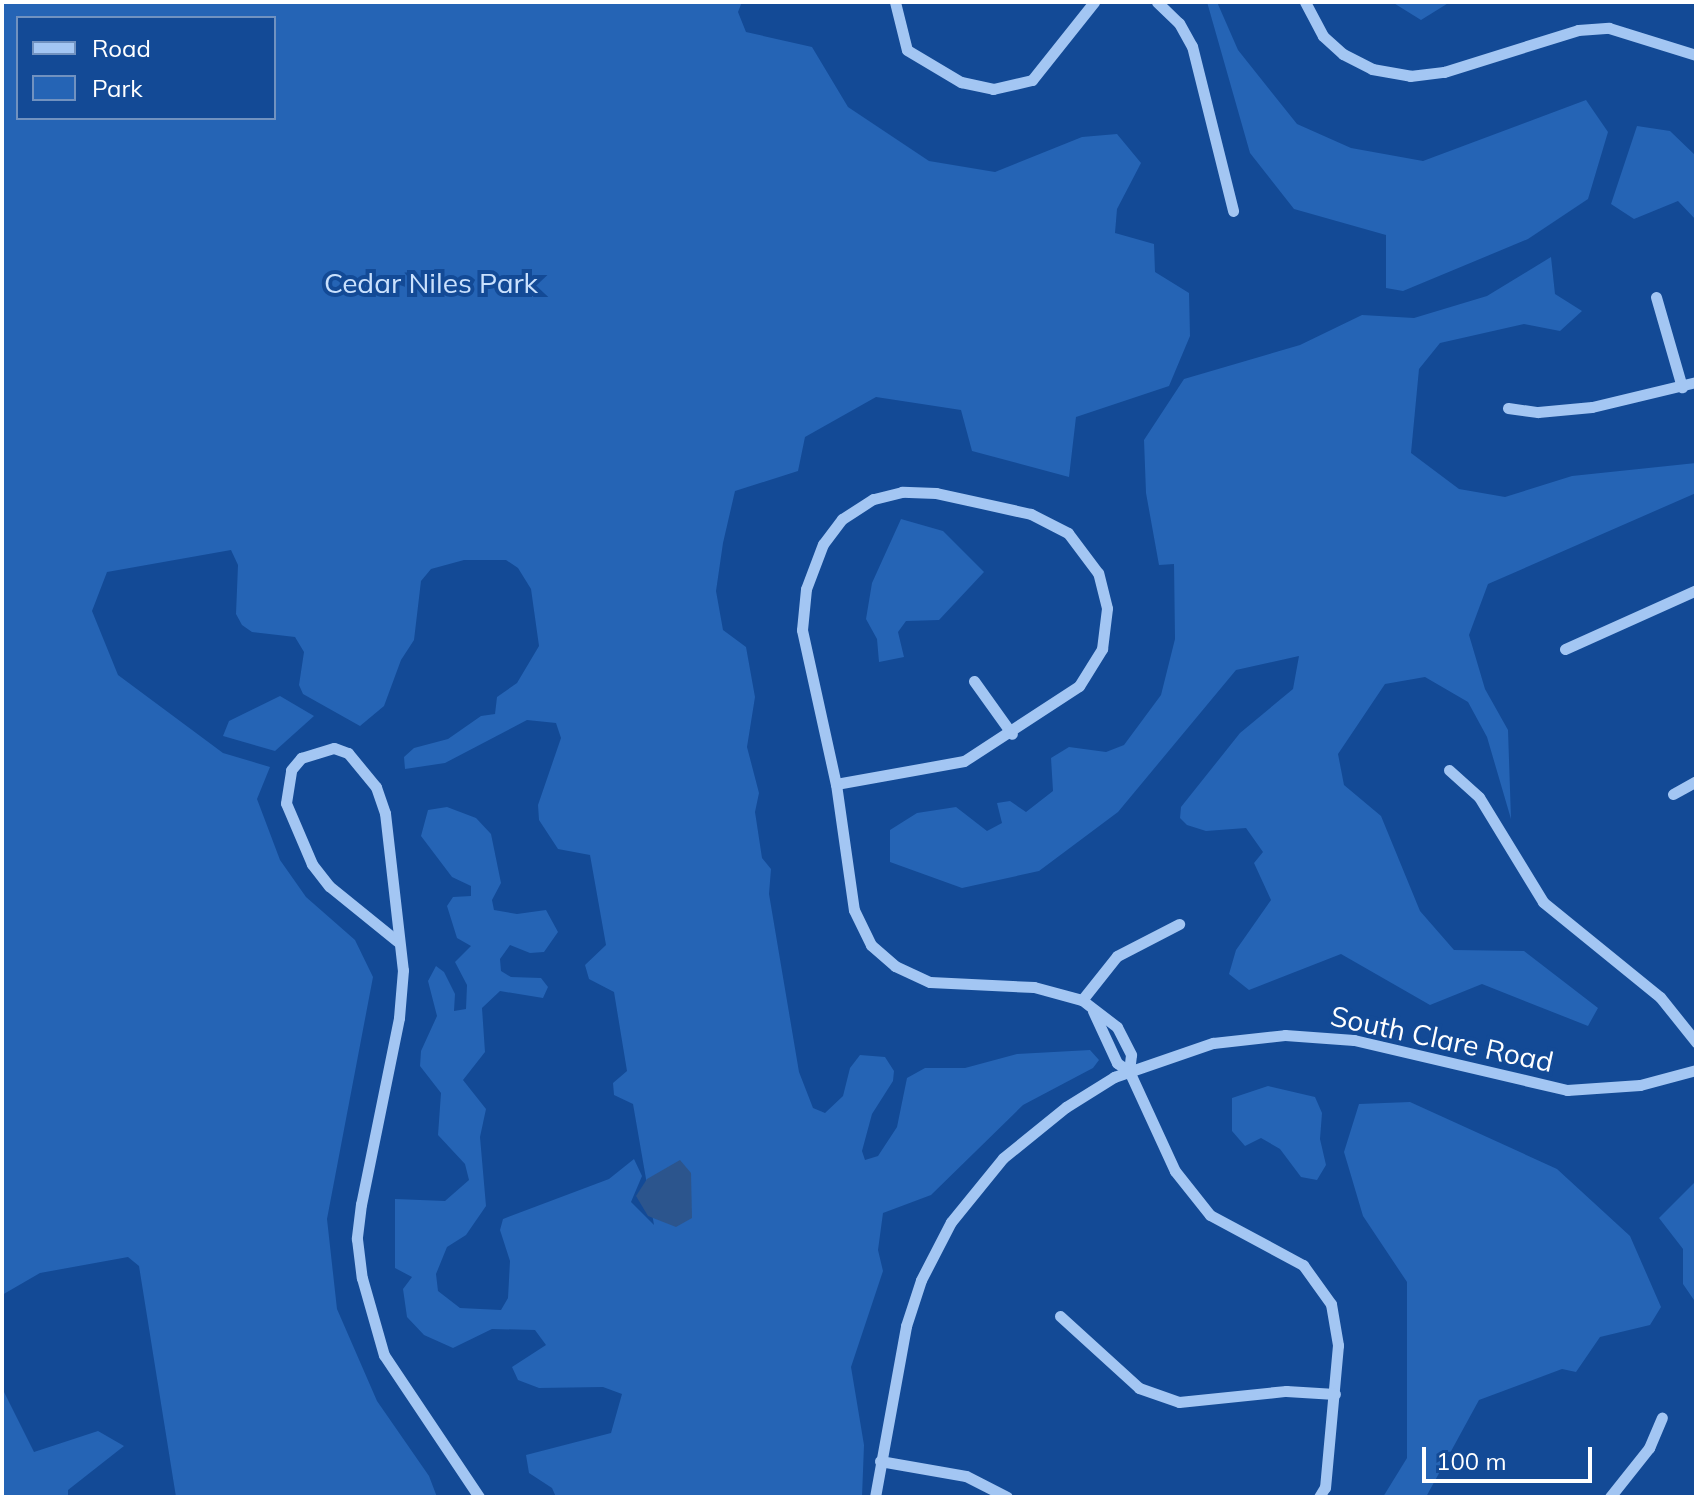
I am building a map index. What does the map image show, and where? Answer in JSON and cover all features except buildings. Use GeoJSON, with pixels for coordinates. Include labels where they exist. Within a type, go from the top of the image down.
{"type":"FeatureCollection","features":[{"type":"Feature","properties":{"kind":"street"},"geometry":{"type":"LineString","coordinates":[[895,2],[907,50],[961,82],[993,89],[1032,80],[1094,2]]}},
{"type":"Feature","properties":{"kind":"street"},"geometry":{"type":"LineString","coordinates":[[1157,2],[1179,23],[1192,46],[1233,211]]}},
{"type":"Feature","properties":{"kind":"street"},"geometry":{"type":"LineString","coordinates":[[1307,7],[1323,36],[1343,54],[1372,69],[1410,76],[1444,72],[1578,30],[1609,28],[1696,55]]}},
{"type":"Feature","properties":{"kind":"street"},"geometry":{"type":"LineString","coordinates":[[1656,297],[1682,387]]}},
{"type":"Feature","properties":{"kind":"street"},"geometry":{"type":"LineString","coordinates":[[1508,408],[1563,411],[1696,382]]}},
{"type":"Feature","properties":{"kind":"street"},"geometry":{"type":"LineString","coordinates":[[836,784],[964,761],[1062,701],[1093,669],[1107,629],[1098,573],[1068,533],[1031,514],[936,493],[888,494],[857,508],[832,531],[804,602],[804,644],[836,784],[854,910],[883,958],[930,982],[1034,987],[1082,1000],[1093,1011],[1117,1063],[1129,1071],[1175,1171],[1210,1215],[1303,1265],[1331,1304],[1338,1345],[1325,1487],[1319,1497]]}},
{"type":"Feature","properties":{"kind":"street"},"geometry":{"type":"LineString","coordinates":[[1565,649],[1696,590]]}},
{"type":"Feature","properties":{"kind":"street"},"geometry":{"type":"LineString","coordinates":[[974,681],[1012,734]]}},
{"type":"Feature","properties":{"kind":"street"},"geometry":{"type":"LineString","coordinates":[[397,941],[329,886],[305,852],[286,803],[291,770],[301,758],[334,748],[348,753],[376,787],[396,880],[397,941],[403,970],[399,1018],[361,1204],[357,1239],[362,1278],[384,1355],[479,1497]]}},
{"type":"Feature","properties":{"kind":"street"},"geometry":{"type":"LineString","coordinates":[[1449,770],[1479,797],[1543,902],[1660,997],[1696,1042]]}},
{"type":"Feature","properties":{"kind":"street"},"geometry":{"type":"LineString","coordinates":[[1673,794],[1696,781]]}},
{"type":"Feature","properties":{"kind":"street"},"geometry":{"type":"LineString","coordinates":[[1082,1000],[1117,956],[1179,924]]}},
{"type":"Feature","properties":{"kind":"street","name":"South Clare Road"},"geometry":{"type":"LineString","coordinates":[[875,1497],[906,1326],[921,1280],[951,1222],[978,1183],[1027,1138],[1066,1107],[1129,1071],[1213,1043],[1285,1035],[1354,1040],[1567,1090],[1640,1085],[1696,1070]]}},
{"type":"Feature","properties":{"kind":"street"},"geometry":{"type":"LineString","coordinates":[[1060,1316],[1139,1388],[1179,1402],[1286,1391],[1335,1394]]}},
{"type":"Feature","properties":{"kind":"street"},"geometry":{"type":"LineString","coordinates":[[1610,1497],[1649,1448],[1662,1418]]}},
{"type":"Feature","properties":{"kind":"street"},"geometry":{"type":"LineString","coordinates":[[880,1461],[966,1476],[1007,1497]]}},
{"type":"Feature","properties":{"kind":"green space","name":"Cedar Niles Park"},"geometry":{"type":"Polygon","coordinates":[[[2,2],[742,2],[738,12],[746,32],[812,47],[848,107],[929,161],[995,172],[1082,137],[1117,134],[1141,163],[1117,209],[1115,233],[1154,244],[1155,272],[1189,293],[1190,336],[1169,386],[1076,417],[1069,477],[972,451],[961,410],[876,397],[805,437],[798,471],[735,491],[723,543],[716,591],[723,630],[746,647],[755,697],[747,747],[759,793],[755,812],[762,858],[771,869],[769,894],[799,1072],[813,1108],[825,1113],[843,1096],[850,1068],[860,1055],[885,1057],[894,1071],[893,1081],[872,1114],[862,1151],[865,1160],[878,1156],[897,1127],[907,1078],[925,1068],[965,1068],[1017,1054],[1090,1050],[1099,1060],[1093,1068],[1023,1105],[931,1195],[883,1213],[878,1250],[883,1271],[851,1367],[864,1445],[862,1497],[556,1497],[552,1488],[529,1473],[526,1455],[611,1433],[622,1394],[603,1387],[539,1388],[518,1380],[512,1367],[546,1345],[535,1330],[492,1329],[453,1348],[424,1335],[407,1317],[403,1289],[412,1277],[395,1268],[395,1199],[445,1201],[469,1180],[465,1164],[438,1135],[441,1093],[420,1066],[421,1051],[437,1016],[428,981],[436,966],[444,972],[455,994],[454,1011],[466,1009],[467,985],[455,962],[471,946],[457,938],[447,906],[453,897],[471,896],[471,886],[452,877],[421,836],[428,810],[447,807],[476,818],[491,834],[501,883],[492,900],[494,910],[517,914],[546,910],[558,932],[544,952],[530,953],[510,945],[500,959],[501,971],[511,977],[541,978],[548,987],[543,998],[500,991],[482,1008],[485,1052],[463,1080],[486,1109],[480,1137],[486,1206],[466,1235],[447,1247],[436,1274],[438,1291],[460,1308],[501,1310],[508,1298],[510,1261],[500,1230],[503,1219],[609,1179],[634,1159],[642,1176],[631,1202],[654,1225],[633,1104],[614,1095],[613,1083],[627,1071],[614,992],[589,979],[585,965],[606,945],[590,855],[558,849],[539,820],[538,805],[561,738],[556,723],[527,720],[445,763],[405,769],[404,757],[414,748],[448,739],[481,716],[495,714],[497,697],[517,683],[539,646],[531,589],[518,568],[506,560],[464,560],[431,569],[421,581],[414,640],[401,660],[384,706],[360,726],[303,694],[299,685],[304,652],[295,637],[252,632],[242,625],[236,614],[238,565],[231,550],[107,572],[92,611],[118,675],[223,753],[270,767],[257,799],[280,860],[306,897],[355,940],[373,977],[327,1219],[337,1309],[377,1401],[429,1476],[437,1497],[176,1497],[139,1266],[128,1257],[40,1273],[2,1295],[2,2]]]}},
{"type":"Feature","properties":{"kind":"green space"},"geometry":{"type":"Polygon","coordinates":[[[1207,2],[1217,2],[1238,50],[1297,124],[1351,148],[1423,161],[1586,100],[1608,132],[1588,199],[1528,239],[1403,291],[1386,288],[1386,235],[1294,209],[1250,153],[1207,2]]]}},
{"type":"Feature","properties":{"kind":"green space"},"geometry":{"type":"Polygon","coordinates":[[[1392,2],[1450,2],[1421,20],[1392,2]]]}},
{"type":"Feature","properties":{"kind":"green space"},"geometry":{"type":"Polygon","coordinates":[[[1637,126],[1670,131],[1696,156],[1696,220],[1678,201],[1634,219],[1611,204],[1637,126]]]}},
{"type":"Feature","properties":{"kind":"green space"},"geometry":{"type":"Polygon","coordinates":[[[1551,257],[1555,294],[1582,311],[1560,331],[1524,324],[1440,343],[1419,369],[1411,453],[1459,489],[1505,497],[1572,476],[1696,463],[1696,493],[1488,584],[1469,635],[1485,689],[1508,730],[1511,819],[1487,737],[1468,702],[1425,677],[1385,684],[1338,754],[1344,785],[1381,816],[1420,911],[1454,950],[1524,951],[1598,1008],[1588,1026],[1482,984],[1430,1005],[1341,954],[1249,990],[1229,974],[1236,950],[1271,900],[1254,863],[1263,852],[1246,828],[1206,831],[1187,825],[1180,818],[1181,807],[1240,733],[1293,689],[1299,656],[1236,670],[1118,812],[1039,871],[962,888],[890,862],[890,830],[917,813],[956,807],[987,831],[1002,823],[997,803],[1010,801],[1026,812],[1053,791],[1051,758],[1069,747],[1106,752],[1124,745],[1161,695],[1175,639],[1174,564],[1159,565],[1146,493],[1144,440],[1184,379],[1300,345],[1362,315],[1414,318],[1487,296],[1551,257]]]}},
{"type":"Feature","properties":{"kind":"green space"},"geometry":{"type":"Polygon","coordinates":[[[901,519],[943,531],[984,572],[939,620],[906,621],[898,632],[904,657],[879,662],[877,639],[866,619],[872,583],[901,519]]]}},
{"type":"Feature","properties":{"kind":"green space"},"geometry":{"type":"Polygon","coordinates":[[[280,696],[314,716],[275,751],[223,736],[229,721],[280,696]]]}},
{"type":"Feature","properties":{"kind":"green space"},"geometry":{"type":"Polygon","coordinates":[[[1268,1086],[1315,1097],[1322,1113],[1320,1139],[1326,1165],[1317,1180],[1301,1177],[1280,1149],[1261,1138],[1245,1146],[1232,1131],[1232,1098],[1268,1086]]]}},
{"type":"Feature","properties":{"kind":"green space"},"geometry":{"type":"Polygon","coordinates":[[[1410,1102],[1557,1169],[1630,1236],[1661,1307],[1650,1325],[1600,1337],[1576,1372],[1562,1369],[1479,1400],[1426,1497],[1383,1497],[1407,1458],[1407,1282],[1363,1216],[1344,1152],[1359,1104],[1410,1102]]]}},
{"type":"Feature","properties":{"kind":"green space"},"geometry":{"type":"Polygon","coordinates":[[[1696,1181],[1696,1303],[1683,1284],[1683,1249],[1659,1218],[1696,1181]]]}},
{"type":"Feature","properties":{"kind":"green space"},"geometry":{"type":"Polygon","coordinates":[[[2,1388],[34,1452],[98,1431],[124,1446],[68,1490],[68,1497],[2,1497],[2,1388]]]}},
{"type":"Feature","properties":{"kind":"shaded area"},"geometry":{"type":"Polygon","coordinates":[[[680,1160],[691,1173],[692,1218],[676,1227],[648,1216],[636,1196],[647,1179],[680,1160]]]}}]}
